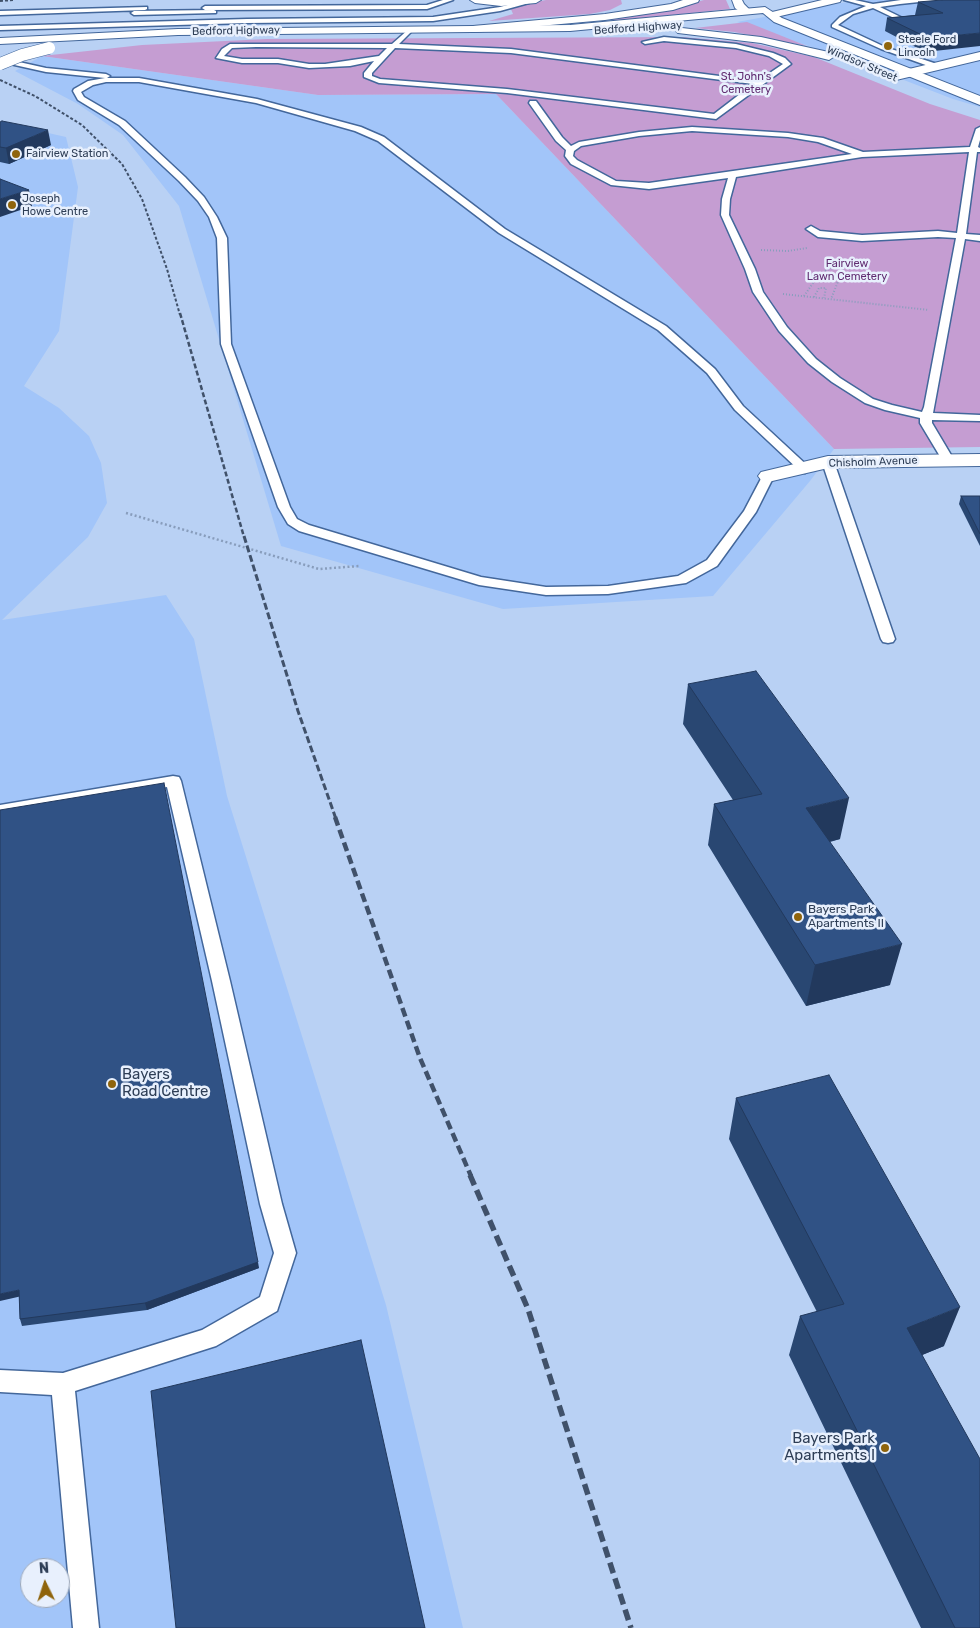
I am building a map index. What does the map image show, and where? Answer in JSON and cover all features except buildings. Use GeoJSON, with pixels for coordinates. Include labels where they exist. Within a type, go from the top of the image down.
{"type":"FeatureCollection","features":[{"type":"Feature","properties":{"kind":"main road"},"geometry":{"type":"LineString","coordinates":[[655,0],[689,1]]}},
{"type":"Feature","properties":{"kind":"main road"},"geometry":{"type":"LineString","coordinates":[[736,0],[739,6],[756,19]]}},
{"type":"Feature","properties":{"kind":"main road"},"geometry":{"type":"LineString","coordinates":[[766,8],[809,0]]}},
{"type":"Feature","properties":{"kind":"main road"},"geometry":{"type":"LineString","coordinates":[[766,8],[801,10],[836,0]]}},
{"type":"Feature","properties":{"kind":"main road"},"geometry":{"type":"LineString","coordinates":[[476,1],[513,3],[532,1]]}},
{"type":"Feature","properties":{"kind":"main road"},"geometry":{"type":"LineString","coordinates":[[473,30],[593,19],[637,6],[673,7],[689,1]]}},
{"type":"Feature","properties":{"kind":"main road","name":"Bedford Highway"},"geometry":{"type":"LineString","coordinates":[[473,30],[513,32],[633,29],[756,19],[766,8]]}},
{"type":"Feature","properties":{"kind":"main road","name":"Windsor Street"},"geometry":{"type":"LineString","coordinates":[[766,8],[778,20],[908,74],[980,101]]}},
{"type":"Feature","properties":{"kind":"main road"},"geometry":{"type":"LineString","coordinates":[[801,10],[803,30]]}},
{"type":"Feature","properties":{"kind":"main road","name":"Bedford Highway"},"geometry":{"type":"LineString","coordinates":[[6,40],[124,34],[473,30],[756,19]]}},
{"type":"Feature","properties":{"kind":"main road","name":"Windsor Street"},"geometry":{"type":"LineString","coordinates":[[756,19],[886,74],[980,110]]}},
{"type":"Feature","properties":{"kind":"main road"},"geometry":{"type":"LineString","coordinates":[[633,29],[740,37],[836,58]]}},
{"type":"Feature","properties":{"kind":"main road"},"geometry":{"type":"LineString","coordinates":[[0,64],[28,53],[124,34]]}},
{"type":"Feature","properties":{"kind":"main road"},"geometry":{"type":"LineString","coordinates":[[854,64],[886,74],[908,74],[980,56]]}},
{"type":"Feature","properties":{"kind":"main road","name":"Chisholm Avenue"},"geometry":{"type":"LineString","coordinates":[[768,476],[805,469],[828,462],[980,460]]}},
{"type":"Feature","properties":{"kind":"lane"},"geometry":{"type":"LineString","coordinates":[[415,0],[424,5]]}},
{"type":"Feature","properties":{"kind":"lane"},"geometry":{"type":"LineString","coordinates":[[847,0],[862,3],[919,0],[959,5],[980,4]]}},
{"type":"Feature","properties":{"kind":"lane"},"geometry":{"type":"LineString","coordinates":[[0,22],[320,23],[345,20],[446,18],[500,9],[532,1]]}},
{"type":"Feature","properties":{"kind":"lane"},"geometry":{"type":"LineString","coordinates":[[0,22],[162,12],[420,11],[452,3]]}},
{"type":"Feature","properties":{"kind":"lane"},"geometry":{"type":"LineString","coordinates":[[0,22],[180,8],[432,7],[452,3]]}},
{"type":"Feature","properties":{"kind":"lane"},"geometry":{"type":"LineString","coordinates":[[0,22],[218,16],[433,15],[497,3]]}},
{"type":"Feature","properties":{"kind":"lane"},"geometry":{"type":"LineString","coordinates":[[0,22],[434,16],[513,3]]}},
{"type":"Feature","properties":{"kind":"lane"},"geometry":{"type":"LineString","coordinates":[[873,3],[842,18],[834,26],[883,48],[934,66]]}},
{"type":"Feature","properties":{"kind":"lane"},"geometry":{"type":"LineString","coordinates":[[873,3],[913,25]]}},
{"type":"Feature","properties":{"kind":"lane"},"geometry":{"type":"LineString","coordinates":[[842,18],[850,22]]}},
{"type":"Feature","properties":{"kind":"lane"},"geometry":{"type":"LineString","coordinates":[[410,30],[381,58],[368,73],[368,77],[378,81],[507,91],[716,117]]}},
{"type":"Feature","properties":{"kind":"lane"},"geometry":{"type":"LineString","coordinates":[[645,42],[664,39],[736,46],[771,54],[783,59],[787,64],[759,83],[716,117],[715,129]]}},
{"type":"Feature","properties":{"kind":"lane"},"geometry":{"type":"LineString","coordinates":[[381,58],[350,64],[325,66],[220,58],[224,50],[230,46],[294,44],[512,50],[759,83]]}},
{"type":"Feature","properties":{"kind":"lane"},"geometry":{"type":"LineString","coordinates":[[13,62],[92,78],[123,78],[257,101],[358,129],[381,139],[502,231],[662,328],[711,371],[739,408],[805,469]]}},
{"type":"Feature","properties":{"kind":"lane"},"geometry":{"type":"LineString","coordinates":[[92,78],[76,94],[122,123],[182,179],[201,199],[219,229],[222,238],[226,344],[284,507],[292,521],[304,528],[479,581],[546,591],[608,590],[681,580],[712,563],[750,512],[768,476]]}},
{"type":"Feature","properties":{"kind":"lane"},"geometry":{"type":"LineString","coordinates":[[533,103],[559,139],[570,150]]}},
{"type":"Feature","properties":{"kind":"lane"},"geometry":{"type":"LineString","coordinates":[[862,155],[820,140],[715,129],[684,129],[579,144],[570,150],[569,156],[574,162],[614,182],[632,185],[679,183],[862,155],[977,150]]}},
{"type":"Feature","properties":{"kind":"lane"},"geometry":{"type":"LineString","coordinates":[[948,460],[926,424],[926,416],[930,407],[980,129]]}},
{"type":"Feature","properties":{"kind":"lane"},"geometry":{"type":"LineString","coordinates":[[733,174],[726,199],[725,215],[758,292],[793,341],[812,361],[836,380],[869,401],[889,408],[926,416],[980,418]]}},
{"type":"Feature","properties":{"kind":"lane"},"geometry":{"type":"LineString","coordinates":[[815,232],[862,238],[910,234],[960,235],[980,238]]}},
{"type":"Feature","properties":{"kind":"lane"},"geometry":{"type":"LineString","coordinates":[[828,462],[888,639]]}},
{"type":"Feature","properties":{"kind":"lane"},"geometry":{"type":"LineString","coordinates":[[0,810],[173,781],[221,981],[271,1204],[285,1253],[269,1304],[208,1339],[63,1384],[0,1381]]}},
{"type":"Feature","properties":{"kind":"lane"},"geometry":{"type":"LineString","coordinates":[[63,1384],[86,1628]]}},
{"type":"Feature","properties":{"kind":"path"},"geometry":{"type":"LineString","coordinates":[[739,245],[774,251],[806,249],[824,244],[815,232]]}},
{"type":"Feature","properties":{"kind":"path"},"geometry":{"type":"LineString","coordinates":[[804,296],[813,283],[826,270],[841,265],[843,269],[831,299]]}},
{"type":"Feature","properties":{"kind":"path"},"geometry":{"type":"LineString","coordinates":[[814,297],[819,288],[826,288],[824,298]]}},
{"type":"Feature","properties":{"kind":"path"},"geometry":{"type":"LineString","coordinates":[[758,292],[946,312]]}},
{"type":"Feature","properties":{"kind":"path"},"geometry":{"type":"LineString","coordinates":[[126,513],[320,569],[368,566]]}},
{"type":"Feature","properties":{"kind":"shaded area"},"geometry":{"type":"Polygon","coordinates":[[[858,0],[980,0],[980,107],[953,99],[865,65],[737,22],[858,0]]]}},
{"type":"Feature","properties":{"kind":"shaded area"},"geometry":{"type":"Polygon","coordinates":[[[42,56],[318,95],[496,94],[834,449],[810,481],[713,596],[503,609],[281,546],[179,206],[123,135],[78,104],[15,71],[42,56]]]}},
{"type":"Feature","properties":{"kind":"shaded area"},"geometry":{"type":"Polygon","coordinates":[[[17,126],[66,137],[78,187],[59,331],[24,386],[59,408],[89,436],[101,463],[107,503],[88,537],[2,620],[166,595],[194,639],[227,796],[386,1305],[463,1628],[0,1628],[0,132],[17,126]]]}},
{"type":"Feature","properties":{"kind":"green space"},"geometry":{"type":"Polygon","coordinates":[[[546,0],[621,0],[622,4],[610,10],[590,14],[489,21],[513,14],[510,7],[546,0]]]}},
{"type":"Feature","properties":{"kind":"green space"},"geometry":{"type":"Polygon","coordinates":[[[704,0],[726,0],[730,9],[615,21],[610,19],[678,7],[704,0]]]}},
{"type":"Feature","properties":{"kind":"green space"},"geometry":{"type":"Polygon","coordinates":[[[747,22],[807,46],[734,32],[695,28],[747,22]]]}},
{"type":"Feature","properties":{"kind":"green space","name":"Fairview Lawn Cemetery"},"geometry":{"type":"Polygon","coordinates":[[[682,37],[752,43],[814,57],[930,104],[980,120],[980,447],[834,449],[496,94],[318,95],[42,56],[142,45],[267,39],[682,37]]]}},
{"type":"Feature","properties":{"kind":"railway"},"geometry":{"type":"LineString","coordinates":[[0,1],[13,0]]}},
{"type":"Feature","properties":{"kind":"railway"},"geometry":{"type":"LineString","coordinates":[[0,80],[35,96],[82,125],[122,164],[142,199],[167,269],[180,315]]}},
{"type":"Feature","properties":{"kind":"railway"},"geometry":{"type":"LineString","coordinates":[[180,313],[244,537]]}},
{"type":"Feature","properties":{"kind":"railway"},"geometry":{"type":"LineString","coordinates":[[244,536],[298,711],[336,819]]}},
{"type":"Feature","properties":{"kind":"railway"},"geometry":{"type":"LineString","coordinates":[[335,817],[420,1058],[471,1176]]}},
{"type":"Feature","properties":{"kind":"railway"},"geometry":{"type":"LineString","coordinates":[[470,1175],[528,1309],[631,1628]]}},
{"type":"Feature","properties":{"kind":"place","name":"Steele Ford Lincoln"},"geometry":{"type":"Point","coordinates":[888,46]}},
{"type":"Feature","properties":{"kind":"place","name":"Fairview Station"},"geometry":{"type":"Point","coordinates":[16,154]}},
{"type":"Feature","properties":{"kind":"place","name":"Joseph Howe Centre"},"geometry":{"type":"Point","coordinates":[12,205]}},
{"type":"Feature","properties":{"kind":"place","name":"Bayers Park Apartments II"},"geometry":{"type":"Point","coordinates":[798,917]}},
{"type":"Feature","properties":{"kind":"place","name":"Bayers Road Centre"},"geometry":{"type":"Point","coordinates":[112,1084]}},
{"type":"Feature","properties":{"kind":"place","name":"Bayers Park Apartments I"},"geometry":{"type":"Point","coordinates":[885,1448]}},
{"type":"Feature","properties":{"kind":"park label","name":"St. John's Cemetery"},"geometry":{"type":"Point","coordinates":[746,83]}}]}
